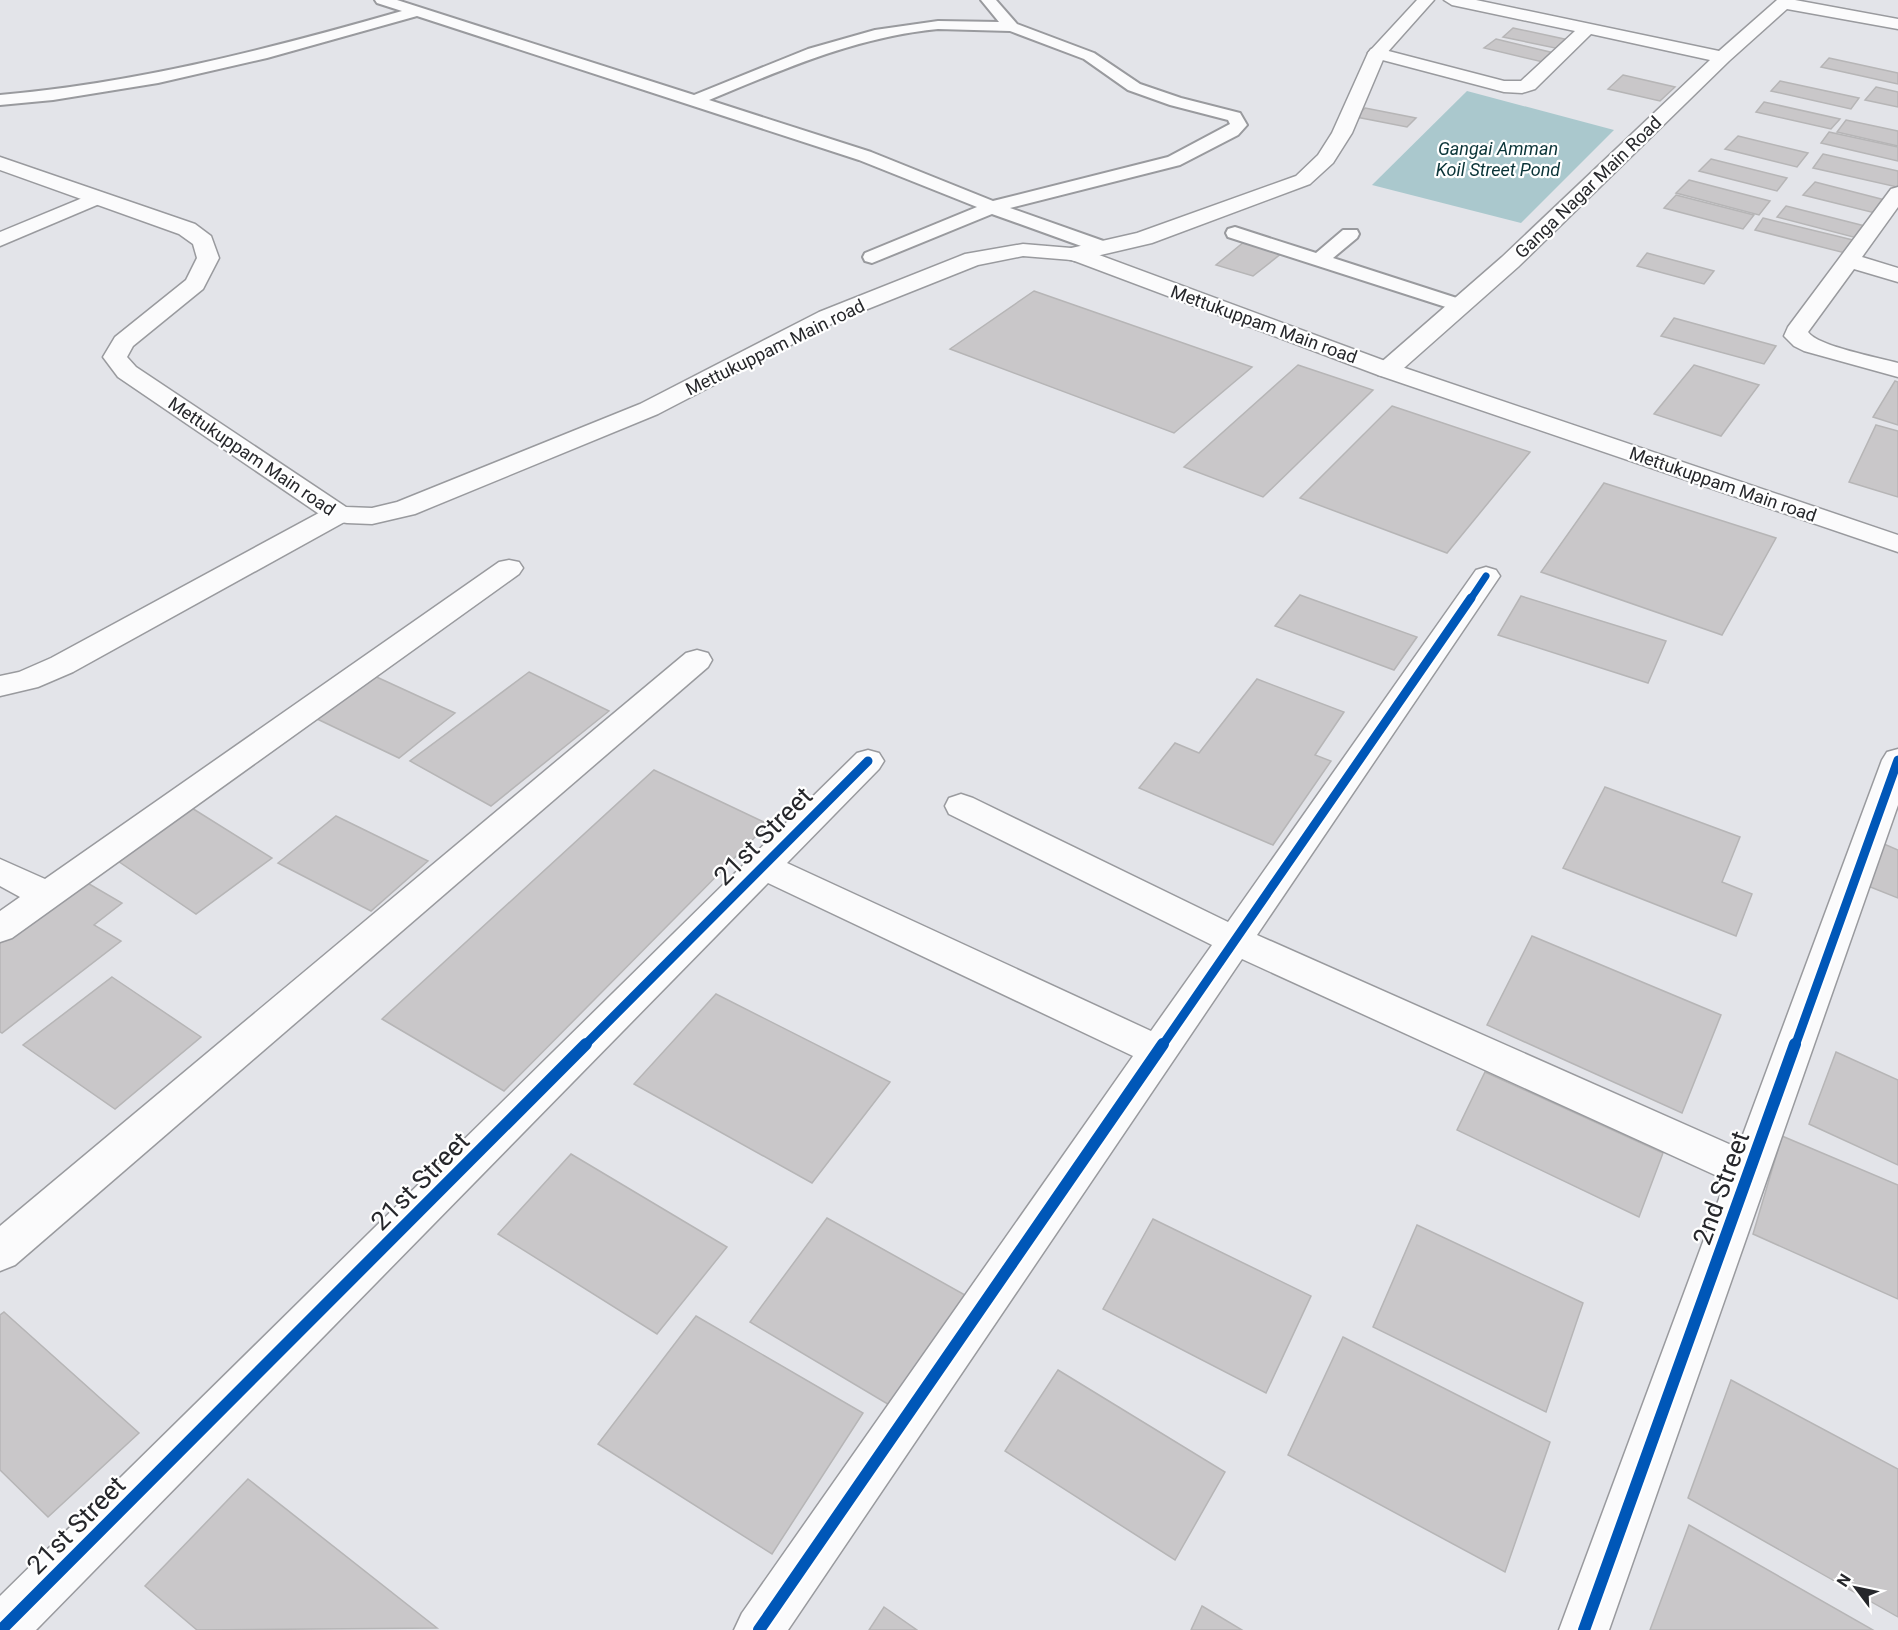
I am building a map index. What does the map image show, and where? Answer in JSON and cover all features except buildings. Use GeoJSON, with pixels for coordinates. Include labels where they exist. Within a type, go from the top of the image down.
{"type":"FeatureCollection","features":[{"type":"Feature","properties":{"kind":"street"},"geometry":{"type":"LineString","coordinates":[[1075,254],[1144,238],[1303,180],[1326,159],[1342,133],[1377,53],[1426,0]]}},
{"type":"Feature","properties":{"kind":"street"},"geometry":{"type":"LineString","coordinates":[[1452,0],[1723,57]]}},
{"type":"Feature","properties":{"kind":"street"},"geometry":{"type":"LineString","coordinates":[[1785,2],[1898,24]]}},
{"type":"Feature","properties":{"kind":"street","name":"Ganga Nagar Main Road"},"geometry":{"type":"LineString","coordinates":[[1387,370],[1510,262],[1723,57],[1785,2]]}},
{"type":"Feature","properties":{"kind":"street"},"geometry":{"type":"LineString","coordinates":[[1377,53],[1504,86],[1522,87],[1529,85],[1588,28]]}},
{"type":"Feature","properties":{"kind":"street","name":"Mettukuppam Main road"},"geometry":{"type":"LineString","coordinates":[[0,163],[187,229],[203,241],[208,258],[195,284],[123,342],[115,357],[127,372],[338,514],[373,517],[406,508],[649,409],[827,317],[973,259],[1023,250],[1075,254],[1387,370],[1898,544]]}},
{"type":"Feature","properties":{"kind":"street"},"geometry":{"type":"LineString","coordinates":[[1898,193],[1891,213],[1848,260],[1796,332],[1799,341],[1815,347],[1898,370]]}},
{"type":"Feature","properties":{"kind":"street"},"geometry":{"type":"LineString","coordinates":[[0,240],[97,198]]}},
{"type":"Feature","properties":{"kind":"street"},"geometry":{"type":"LineString","coordinates":[[1848,260],[1898,275]]}},
{"type":"Feature","properties":{"kind":"street"},"geometry":{"type":"LineString","coordinates":[[0,686],[27,680],[62,665],[338,514]]}},
{"type":"Feature","properties":{"kind":"street"},"geometry":{"type":"LineString","coordinates":[[0,929],[509,568]]}},
{"type":"Feature","properties":{"kind":"street"},"geometry":{"type":"LineString","coordinates":[[759,1630],[1486,576]]}},
{"type":"Feature","properties":{"kind":"street"},"geometry":{"type":"LineString","coordinates":[[0,1252],[697,660]]}},
{"type":"Feature","properties":{"kind":"street","name":"2nd Street"},"geometry":{"type":"LineString","coordinates":[[1584,1630],[1898,760]]}},
{"type":"Feature","properties":{"kind":"street","name":"21st Street"},"geometry":{"type":"LineString","coordinates":[[1,1630],[868,761]]}},
{"type":"Feature","properties":{"kind":"street"},"geometry":{"type":"LineString","coordinates":[[961,806],[1234,940],[1750,1172]]}},
{"type":"Feature","properties":{"kind":"street"},"geometry":{"type":"LineString","coordinates":[[763,866],[1158,1051]]}},
{"type":"Feature","properties":{"kind":"street"},"geometry":{"type":"LineString","coordinates":[[0,871],[47,896]]}},
{"type":"Feature","properties":{"kind":"lane"},"geometry":{"type":"LineString","coordinates":[[382,0],[865,156],[995,206],[1032,223],[1102,247]]}},
{"type":"Feature","properties":{"kind":"lane"},"geometry":{"type":"LineString","coordinates":[[988,0],[1008,25]]}},
{"type":"Feature","properties":{"kind":"lane"},"geometry":{"type":"LineString","coordinates":[[0,100],[51,97],[115,88],[297,46],[415,12]]}},
{"type":"Feature","properties":{"kind":"lane"},"geometry":{"type":"LineString","coordinates":[[694,101],[777,66],[849,41],[936,25],[1008,25],[1089,56],[1134,87],[1153,95],[1234,116],[1239,125],[1232,131],[1174,161],[995,206],[872,257]]}},
{"type":"Feature","properties":{"kind":"lane"},"geometry":{"type":"LineString","coordinates":[[1235,233],[1459,305]]}},
{"type":"Feature","properties":{"kind":"lane"},"geometry":{"type":"LineString","coordinates":[[1318,261],[1350,234]]}},
{"type":"Feature","properties":{"kind":"water","name":"Gangai Amman Koil Street Pond"},"geometry":{"type":"Polygon","coordinates":[[[1467,91],[1614,130],[1521,223],[1372,185],[1467,91]]]}},
{"type":"Feature","properties":{"kind":"cycle path"},"geometry":{"type":"LineString","coordinates":[[759,1630],[1486,576]]}},
{"type":"Feature","properties":{"kind":"cycle path"},"geometry":{"type":"LineString","coordinates":[[1584,1630],[1898,760]]}},
{"type":"Feature","properties":{"kind":"cycle path"},"geometry":{"type":"LineString","coordinates":[[1,1630],[868,761]]}}]}
